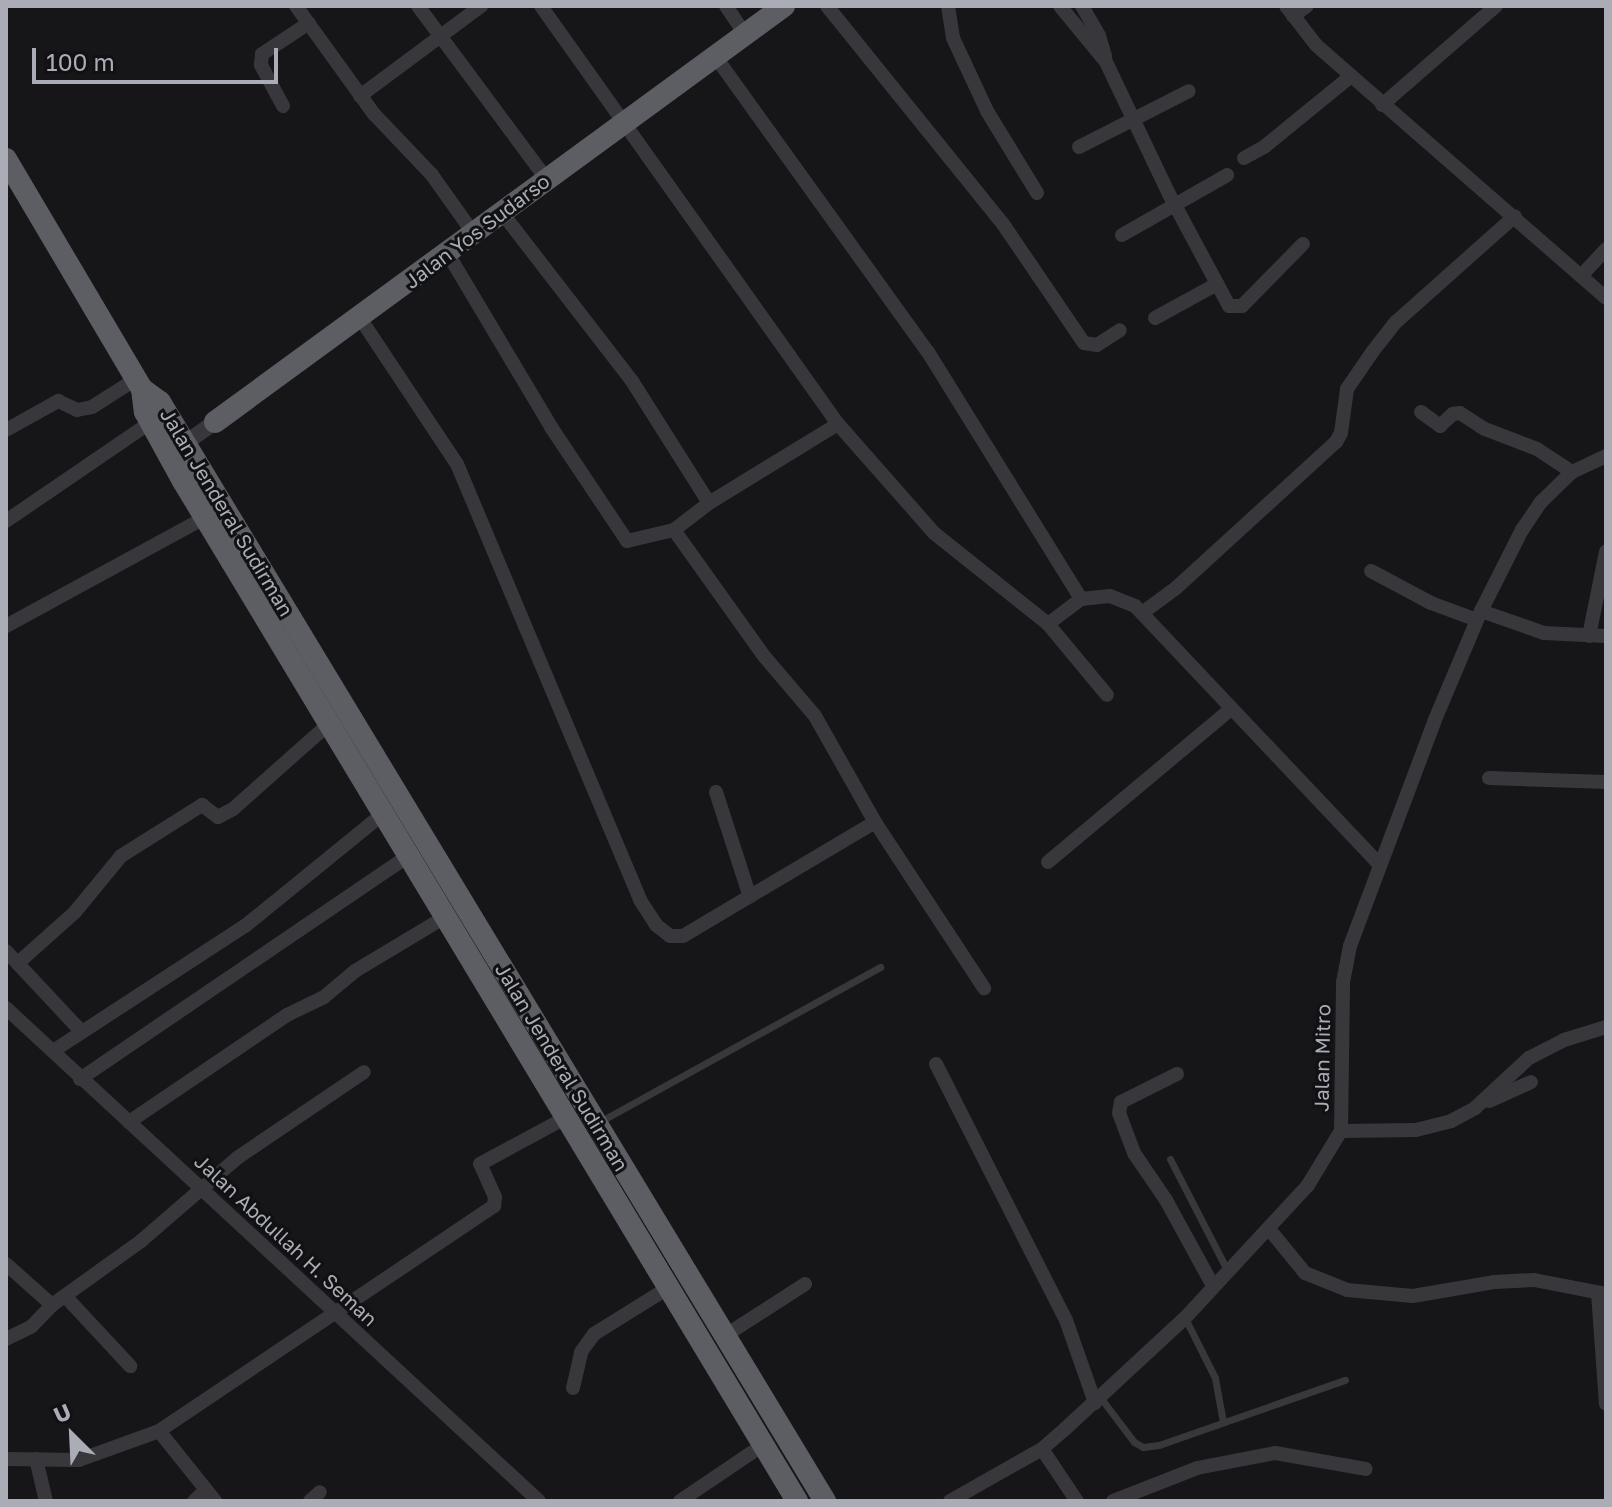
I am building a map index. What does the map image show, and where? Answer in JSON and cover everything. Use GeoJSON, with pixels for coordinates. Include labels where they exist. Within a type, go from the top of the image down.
{"type":"FeatureCollection","features":[{"type":"Feature","properties":{"kind":"highway","name":"Jalan Yos Sudarso"},"geometry":{"type":"LineString","coordinates":[[215,422],[784,6]]}},
{"type":"Feature","properties":{"kind":"highway"},"geometry":{"type":"LineString","coordinates":[[8,166],[139,384]]}},
{"type":"Feature","properties":{"kind":"highway","name":"Jalan Jenderal Sudirman"},"geometry":{"type":"LineString","coordinates":[[139,384],[145,412],[151,422],[176,449],[535,1021],[825,1501]]}},
{"type":"Feature","properties":{"kind":"highway","name":"Jalan Jenderal Sudirman"},"geometry":{"type":"LineString","coordinates":[[139,384],[160,402],[204,518],[797,1501]]}},
{"type":"Feature","properties":{"kind":"highway"},"geometry":{"type":"LineString","coordinates":[[516,1034],[535,1021]]}},
{"type":"Feature","properties":{"kind":"street"},"geometry":{"type":"LineString","coordinates":[[296,6],[360,96],[386,129],[432,175],[474,234]]}},
{"type":"Feature","properties":{"kind":"street"},"geometry":{"type":"LineString","coordinates":[[418,6],[547,180]]}},
{"type":"Feature","properties":{"kind":"street"},"geometry":{"type":"LineString","coordinates":[[360,96],[481,6]]}},
{"type":"Feature","properties":{"kind":"street"},"geometry":{"type":"LineString","coordinates":[[541,6],[838,424],[934,533],[1048,624],[1107,695]]}},
{"type":"Feature","properties":{"kind":"street"},"geometry":{"type":"LineString","coordinates":[[726,6],[746,36]]}},
{"type":"Feature","properties":{"kind":"street"},"geometry":{"type":"LineString","coordinates":[[827,6],[1003,224],[1084,343],[1097,345],[1120,330]]}},
{"type":"Feature","properties":{"kind":"street"},"geometry":{"type":"LineString","coordinates":[[948,6],[953,38],[987,111],[1037,193]]}},
{"type":"Feature","properties":{"kind":"street"},"geometry":{"type":"LineString","coordinates":[[1060,6],[1106,62],[1176,207],[1229,306],[1242,306],[1303,244]]}},
{"type":"Feature","properties":{"kind":"street"},"geometry":{"type":"LineString","coordinates":[[1082,6],[1099,36],[1106,62]]}},
{"type":"Feature","properties":{"kind":"street"},"geometry":{"type":"LineString","coordinates":[[1307,6],[1289,11],[1316,45],[1606,298]]}},
{"type":"Feature","properties":{"kind":"street"},"geometry":{"type":"LineString","coordinates":[[1382,105],[1496,6]]}},
{"type":"Feature","properties":{"kind":"street"},"geometry":{"type":"LineString","coordinates":[[283,106],[261,65],[262,54],[309,23]]}},
{"type":"Feature","properties":{"kind":"street"},"geometry":{"type":"LineString","coordinates":[[715,56],[928,352],[1081,599]]}},
{"type":"Feature","properties":{"kind":"street"},"geometry":{"type":"LineString","coordinates":[[1244,158],[1264,147],[1351,76]]}},
{"type":"Feature","properties":{"kind":"street"},"geometry":{"type":"LineString","coordinates":[[1079,147],[1189,91]]}},
{"type":"Feature","properties":{"kind":"street"},"geometry":{"type":"LineString","coordinates":[[1122,235],[1176,207],[1227,175]]}},
{"type":"Feature","properties":{"kind":"street"},"geometry":{"type":"LineString","coordinates":[[503,214],[632,381],[709,503]]}},
{"type":"Feature","properties":{"kind":"street"},"geometry":{"type":"LineString","coordinates":[[1142,613],[1176,588],[1336,442],[1341,433],[1347,389],[1373,351],[1396,322],[1515,216]]}},
{"type":"Feature","properties":{"kind":"street"},"geometry":{"type":"LineString","coordinates":[[1581,276],[1606,249]]}},
{"type":"Feature","properties":{"kind":"street"},"geometry":{"type":"LineString","coordinates":[[448,254],[551,427],[625,540],[632,542],[674,530],[709,503],[838,424]]}},
{"type":"Feature","properties":{"kind":"street"},"geometry":{"type":"LineString","coordinates":[[1155,318],[1217,284]]}},
{"type":"Feature","properties":{"kind":"street"},"geometry":{"type":"LineString","coordinates":[[360,318],[457,464],[630,877],[656,925],[670,936],[683,936],[875,822]]}},
{"type":"Feature","properties":{"kind":"street"},"geometry":{"type":"LineString","coordinates":[[6,430],[54,402],[64,401],[77,410],[92,407],[139,384]]}},
{"type":"Feature","properties":{"kind":"street"},"geometry":{"type":"LineString","coordinates":[[1421,412],[1440,426],[1453,414],[1460,413],[1485,429],[1537,449],[1572,472]]}},
{"type":"Feature","properties":{"kind":"street"},"geometry":{"type":"LineString","coordinates":[[6,521],[151,422]]}},
{"type":"Feature","properties":{"kind":"street","name":"Jalan Yos Sudarso"},"geometry":{"type":"LineString","coordinates":[[176,449],[215,422]]}},
{"type":"Feature","properties":{"kind":"street","name":"Jalan Mitro"},"geometry":{"type":"LineString","coordinates":[[950,1501],[1042,1449],[1098,1400],[1185,1318],[1308,1185],[1341,1131],[1343,982],[1363,904],[1479,615],[1522,530],[1541,502],[1572,472],[1606,456]]}},
{"type":"Feature","properties":{"kind":"street"},"geometry":{"type":"LineString","coordinates":[[6,626],[204,518]]}},
{"type":"Feature","properties":{"kind":"street"},"geometry":{"type":"LineString","coordinates":[[674,530],[764,656],[815,716],[875,822],[984,988]]}},
{"type":"Feature","properties":{"kind":"street"},"geometry":{"type":"LineString","coordinates":[[1589,636],[1606,552]]}},
{"type":"Feature","properties":{"kind":"street"},"geometry":{"type":"LineString","coordinates":[[1371,571],[1431,603],[1544,633],[1606,636]]}},
{"type":"Feature","properties":{"kind":"street"},"geometry":{"type":"LineString","coordinates":[[1048,624],[1081,599],[1110,596],[1129,602],[1379,864]]}},
{"type":"Feature","properties":{"kind":"street"},"geometry":{"type":"LineString","coordinates":[[1048,862],[1231,709]]}},
{"type":"Feature","properties":{"kind":"street"},"geometry":{"type":"LineString","coordinates":[[18,963],[75,912],[121,856],[202,805],[218,817],[233,809],[330,723]]}},
{"type":"Feature","properties":{"kind":"street"},"geometry":{"type":"LineString","coordinates":[[1489,778],[1606,782]]}},
{"type":"Feature","properties":{"kind":"street"},"geometry":{"type":"LineString","coordinates":[[716,792],[750,897]]}},
{"type":"Feature","properties":{"kind":"street"},"geometry":{"type":"LineString","coordinates":[[53,1051],[80,1030],[245,926],[383,814]]}},
{"type":"Feature","properties":{"kind":"street"},"geometry":{"type":"LineString","coordinates":[[80,1079],[408,856]]}},
{"type":"Feature","properties":{"kind":"street"},"geometry":{"type":"LineString","coordinates":[[129,1122],[287,1015],[324,997],[355,971],[445,917]]}},
{"type":"Feature","properties":{"kind":"street"},"geometry":{"type":"LineString","coordinates":[[6,951],[80,1030]]}},
{"type":"Feature","properties":{"kind":"street","name":"Jalan Abdullah H. Seman"},"geometry":{"type":"LineString","coordinates":[[6,1008],[539,1501]]}},
{"type":"Feature","properties":{"kind":"street"},"geometry":{"type":"LineString","coordinates":[[1475,1108],[1529,1058],[1564,1040],[1606,1027]]}},
{"type":"Feature","properties":{"kind":"street"},"geometry":{"type":"LineString","coordinates":[[936,1064],[1066,1320],[1098,1400]]}},
{"type":"Feature","properties":{"kind":"street"},"geometry":{"type":"LineString","coordinates":[[6,1339],[31,1327],[52,1305],[141,1241],[237,1158],[364,1072]]}},
{"type":"Feature","properties":{"kind":"street"},"geometry":{"type":"LineString","coordinates":[[1177,1074],[1121,1102],[1119,1113],[1134,1153],[1166,1200],[1213,1286]]}},
{"type":"Feature","properties":{"kind":"street"},"geometry":{"type":"LineString","coordinates":[[1341,1131],[1416,1130],[1451,1121],[1531,1082]]}},
{"type":"Feature","properties":{"kind":"street"},"geometry":{"type":"LineString","coordinates":[[6,1459],[79,1460],[159,1431],[336,1315],[415,1256],[494,1206],[495,1197],[480,1170],[483,1160],[565,1118]]}},
{"type":"Feature","properties":{"kind":"street"},"geometry":{"type":"LineString","coordinates":[[1269,1229],[1305,1273],[1347,1290],[1413,1296],[1494,1282],[1534,1280],[1602,1294],[1606,1404]]}},
{"type":"Feature","properties":{"kind":"street"},"geometry":{"type":"LineString","coordinates":[[6,1264],[52,1305]]}},
{"type":"Feature","properties":{"kind":"street"},"geometry":{"type":"LineString","coordinates":[[726,1335],[805,1284]]}},
{"type":"Feature","properties":{"kind":"street"},"geometry":{"type":"LineString","coordinates":[[573,1388],[581,1352],[594,1334],[668,1288]]}},
{"type":"Feature","properties":{"kind":"street"},"geometry":{"type":"LineString","coordinates":[[65,1296],[130,1366]]}},
{"type":"Feature","properties":{"kind":"street"},"geometry":{"type":"LineString","coordinates":[[159,1431],[210,1496],[194,1501]]}},
{"type":"Feature","properties":{"kind":"street"},"geometry":{"type":"LineString","coordinates":[[680,1501],[763,1445]]}},
{"type":"Feature","properties":{"kind":"street"},"geometry":{"type":"LineString","coordinates":[[1042,1449],[1077,1501]]}},
{"type":"Feature","properties":{"kind":"street"},"geometry":{"type":"LineString","coordinates":[[1113,1501],[1131,1498],[1197,1468],[1275,1453],[1366,1469]]}},
{"type":"Feature","properties":{"kind":"street"},"geometry":{"type":"LineString","coordinates":[[36,1459],[46,1501]]}},
{"type":"Feature","properties":{"kind":"lane"},"geometry":{"type":"LineString","coordinates":[[595,1124],[880,967]]}},
{"type":"Feature","properties":{"kind":"lane"},"geometry":{"type":"LineString","coordinates":[[1170,1159],[1227,1270]]}},
{"type":"Feature","properties":{"kind":"lane"},"geometry":{"type":"LineString","coordinates":[[1185,1318],[1215,1378],[1223,1422]]}},
{"type":"Feature","properties":{"kind":"lane"},"geometry":{"type":"LineString","coordinates":[[1098,1400],[1134,1442],[1143,1447],[1345,1380]]}}]}
